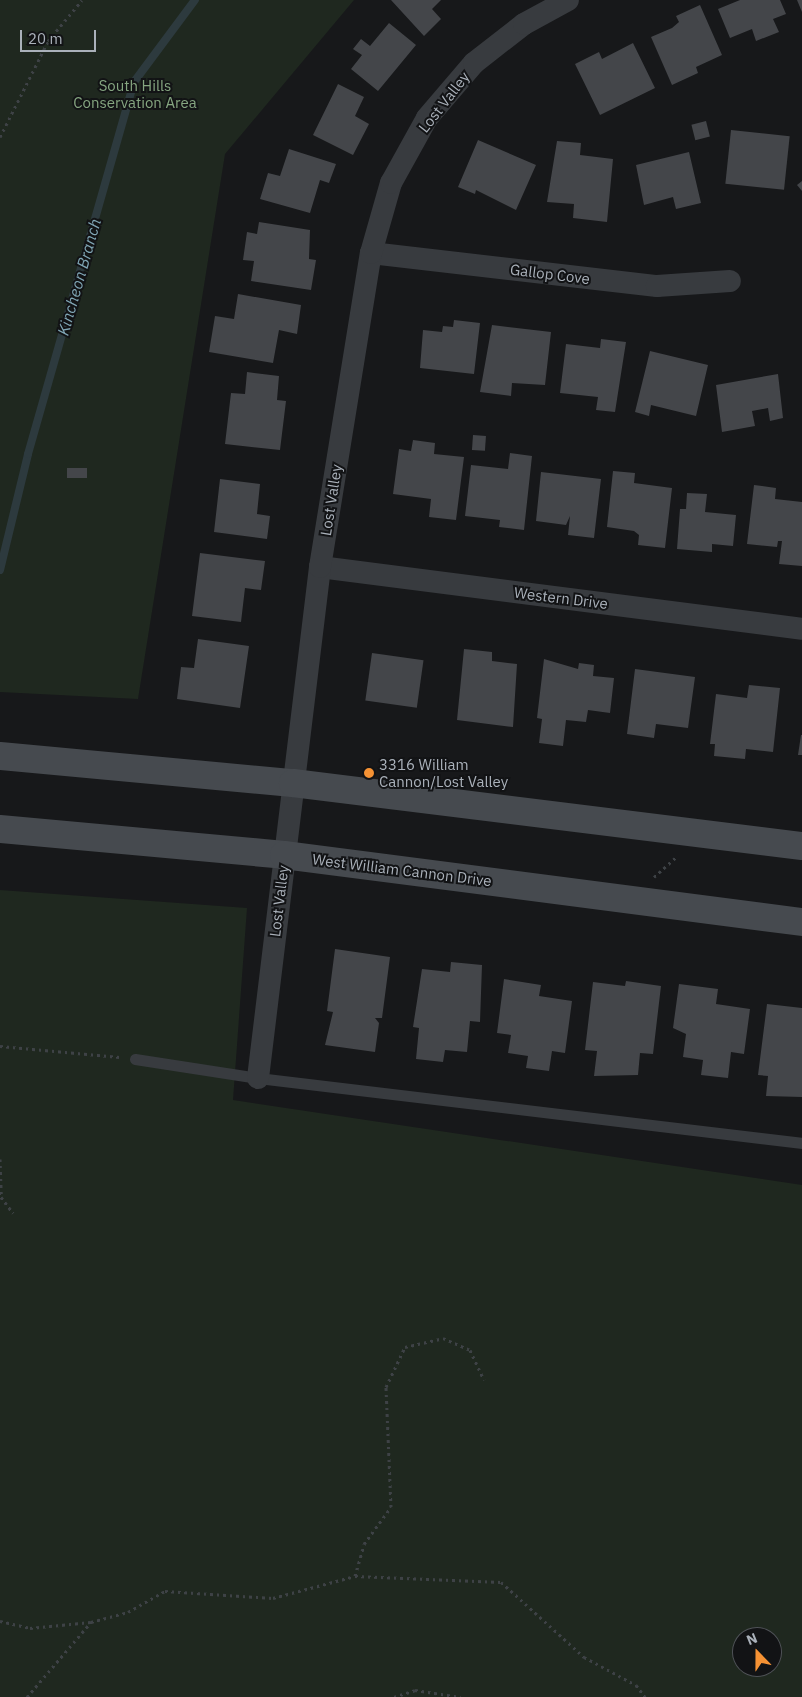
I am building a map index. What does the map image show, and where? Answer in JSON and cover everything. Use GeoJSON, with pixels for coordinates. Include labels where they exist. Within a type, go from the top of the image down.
{"type":"FeatureCollection","features":[{"type":"Feature","properties":{"kind":"main road"},"geometry":{"type":"LineString","coordinates":[[3,756],[293,783],[802,846]]}},
{"type":"Feature","properties":{"kind":"main road","name":"West William Cannon Drive"},"geometry":{"type":"LineString","coordinates":[[2,829],[284,855],[802,922]]}},
{"type":"Feature","properties":{"kind":"street","name":"Lost Valley"},"geometry":{"type":"LineString","coordinates":[[258,1078],[320,567],[371,253],[391,183],[427,118],[474,63],[524,24],[568,0]]}},
{"type":"Feature","properties":{"kind":"street","name":"Gallop Cove"},"geometry":{"type":"LineString","coordinates":[[371,253],[657,286],[730,281]]}},
{"type":"Feature","properties":{"kind":"street","name":"Western Drive"},"geometry":{"type":"LineString","coordinates":[[320,567],[802,629]]}},
{"type":"Feature","properties":{"kind":"lane"},"geometry":{"type":"LineString","coordinates":[[135,1059],[258,1078],[802,1143]]}},
{"type":"Feature","properties":{"kind":"path"},"geometry":{"type":"LineString","coordinates":[[0,136],[48,41],[82,0]]}},
{"type":"Feature","properties":{"kind":"path"},"geometry":{"type":"LineString","coordinates":[[653,885],[654,873],[676,859],[677,852]]}},
{"type":"Feature","properties":{"kind":"path"},"geometry":{"type":"LineString","coordinates":[[0,1046],[135,1059]]}},
{"type":"Feature","properties":{"kind":"path"},"geometry":{"type":"LineString","coordinates":[[0,1159],[1,1197],[13,1213]]}},
{"type":"Feature","properties":{"kind":"path"},"geometry":{"type":"LineString","coordinates":[[355,1576],[364,1544],[391,1507],[386,1386],[406,1347],[443,1338],[470,1350],[484,1380]]}},
{"type":"Feature","properties":{"kind":"path"},"geometry":{"type":"LineString","coordinates":[[0,1621],[30,1628],[91,1622],[128,1612],[165,1591],[274,1598],[355,1576],[501,1582],[584,1658],[636,1685],[644,1697]]}},
{"type":"Feature","properties":{"kind":"path"},"geometry":{"type":"LineString","coordinates":[[27,1697],[91,1622]]}},
{"type":"Feature","properties":{"kind":"path"},"geometry":{"type":"LineString","coordinates":[[394,1697],[415,1690],[460,1697]]}},
{"type":"Feature","properties":{"kind":"green space","name":"South Hills Conservation Area"},"geometry":{"type":"Polygon","coordinates":[[[0,0],[354,0],[225,154],[138,699],[0,692],[0,0]]]}},
{"type":"Feature","properties":{"kind":"green space"},"geometry":{"type":"Polygon","coordinates":[[[0,890],[247,908],[233,1100],[802,1185],[802,1697],[0,1697],[0,890]]]}},
{"type":"Feature","properties":{"kind":"building"},"geometry":{"type":"Polygon","coordinates":[[[391,0],[441,0],[432,9],[441,19],[424,36],[391,0]]]}},
{"type":"Feature","properties":{"kind":"building"},"geometry":{"type":"Polygon","coordinates":[[[740,0],[780,0],[786,14],[773,19],[779,32],[756,41],[752,29],[730,38],[718,9],[740,0]]]}},
{"type":"Feature","properties":{"kind":"building"},"geometry":{"type":"Polygon","coordinates":[[[797,0],[802,0],[802,12],[797,0]]]}},
{"type":"Feature","properties":{"kind":"building"},"geometry":{"type":"Polygon","coordinates":[[[700,5],[722,55],[696,67],[698,73],[672,85],[651,37],[672,28],[679,22],[676,16],[700,5]]]}},
{"type":"Feature","properties":{"kind":"building"},"geometry":{"type":"Polygon","coordinates":[[[389,23],[416,45],[378,91],[351,69],[362,55],[353,49],[361,39],[370,46],[389,23]]]}},
{"type":"Feature","properties":{"kind":"building"},"geometry":{"type":"Polygon","coordinates":[[[633,43],[655,88],[600,115],[575,64],[599,52],[602,59],[633,43]]]}},
{"type":"Feature","properties":{"kind":"building"},"geometry":{"type":"Polygon","coordinates":[[[338,84],[364,97],[355,116],[369,124],[353,155],[313,135],[338,84]]]}},
{"type":"Feature","properties":{"kind":"building"},"geometry":{"type":"Polygon","coordinates":[[[706,121],[710,137],[695,140],[691,125],[706,121]]]}},
{"type":"Feature","properties":{"kind":"building"},"geometry":{"type":"Polygon","coordinates":[[[731,130],[790,136],[784,190],[725,184],[731,130]]]}},
{"type":"Feature","properties":{"kind":"building"},"geometry":{"type":"Polygon","coordinates":[[[478,140],[536,165],[516,210],[476,190],[475,194],[458,187],[478,140]]]}},
{"type":"Feature","properties":{"kind":"building"},"geometry":{"type":"Polygon","coordinates":[[[557,141],[581,143],[580,155],[613,159],[607,222],[573,218],[574,204],[547,202],[557,141]]]}},
{"type":"Feature","properties":{"kind":"building"},"geometry":{"type":"Polygon","coordinates":[[[289,149],[336,164],[329,183],[320,180],[310,213],[260,199],[268,173],[280,176],[289,149]]]}},
{"type":"Feature","properties":{"kind":"building"},"geometry":{"type":"Polygon","coordinates":[[[689,152],[701,203],[676,209],[673,197],[644,205],[636,165],[689,152]]]}},
{"type":"Feature","properties":{"kind":"building"},"geometry":{"type":"Polygon","coordinates":[[[802,181],[802,191],[797,185],[802,181]]]}},
{"type":"Feature","properties":{"kind":"building"},"geometry":{"type":"Polygon","coordinates":[[[259,222],[310,230],[309,259],[316,260],[311,290],[251,281],[254,261],[243,260],[247,232],[257,234],[259,222]]]}},
{"type":"Feature","properties":{"kind":"building"},"geometry":{"type":"Polygon","coordinates":[[[238,294],[301,305],[297,334],[279,330],[273,363],[209,352],[215,316],[234,319],[238,294]]]}},
{"type":"Feature","properties":{"kind":"building"},"geometry":{"type":"Polygon","coordinates":[[[454,320],[480,323],[474,374],[420,368],[423,330],[442,332],[443,326],[453,327],[454,320]]]}},
{"type":"Feature","properties":{"kind":"building"},"geometry":{"type":"Polygon","coordinates":[[[492,325],[551,332],[545,385],[512,383],[511,396],[480,392],[492,325]]]}},
{"type":"Feature","properties":{"kind":"building"},"geometry":{"type":"Polygon","coordinates":[[[601,339],[626,342],[615,412],[596,410],[598,397],[560,393],[566,344],[600,348],[601,339]]]}},
{"type":"Feature","properties":{"kind":"building"},"geometry":{"type":"Polygon","coordinates":[[[650,351],[708,365],[696,416],[651,405],[649,416],[635,412],[650,351]]]}},
{"type":"Feature","properties":{"kind":"building"},"geometry":{"type":"Polygon","coordinates":[[[247,372],[279,376],[277,400],[286,401],[280,450],[225,444],[231,393],[245,394],[247,372]]]}},
{"type":"Feature","properties":{"kind":"building"},"geometry":{"type":"Polygon","coordinates":[[[778,374],[783,418],[770,421],[768,408],[752,411],[755,426],[722,432],[716,385],[778,374]]]}},
{"type":"Feature","properties":{"kind":"building"},"geometry":{"type":"Polygon","coordinates":[[[473,435],[486,436],[485,451],[472,450],[473,435]]]}},
{"type":"Feature","properties":{"kind":"building"},"geometry":{"type":"Polygon","coordinates":[[[413,440],[435,443],[434,454],[464,457],[456,520],[429,517],[431,499],[393,494],[399,449],[411,451],[413,440]]]}},
{"type":"Feature","properties":{"kind":"building"},"geometry":{"type":"Polygon","coordinates":[[[510,453],[532,456],[524,530],[499,527],[500,520],[465,516],[471,465],[508,469],[510,453]]]}},
{"type":"Feature","properties":{"kind":"building"},"geometry":{"type":"Polygon","coordinates":[[[67,468],[87,468],[87,478],[67,478],[67,468]]]}},
{"type":"Feature","properties":{"kind":"building"},"geometry":{"type":"Polygon","coordinates":[[[613,471],[635,473],[634,483],[672,488],[665,548],[638,545],[639,535],[634,531],[607,527],[613,471]]]}},
{"type":"Feature","properties":{"kind":"building"},"geometry":{"type":"Polygon","coordinates":[[[541,472],[601,479],[594,538],[568,535],[570,516],[566,525],[536,521],[541,472]]]}},
{"type":"Feature","properties":{"kind":"building"},"geometry":{"type":"Polygon","coordinates":[[[220,479],[260,484],[257,514],[270,516],[267,539],[214,532],[220,479]]]}},
{"type":"Feature","properties":{"kind":"building"},"geometry":{"type":"Polygon","coordinates":[[[754,485],[776,488],[775,499],[802,502],[802,566],[779,564],[782,541],[778,541],[777,547],[747,544],[754,485]]]}},
{"type":"Feature","properties":{"kind":"building"},"geometry":{"type":"Polygon","coordinates":[[[687,493],[707,494],[705,512],[736,515],[733,546],[712,544],[712,552],[677,549],[680,509],[686,509],[687,493]]]}},
{"type":"Feature","properties":{"kind":"building"},"geometry":{"type":"Polygon","coordinates":[[[200,553],[265,561],[261,590],[245,588],[241,622],[192,616],[200,553]]]}},
{"type":"Feature","properties":{"kind":"building"},"geometry":{"type":"Polygon","coordinates":[[[198,639],[249,646],[240,708],[177,699],[181,667],[194,668],[198,639]]]}},
{"type":"Feature","properties":{"kind":"building"},"geometry":{"type":"Polygon","coordinates":[[[464,649],[492,652],[492,661],[517,664],[513,727],[457,720],[464,649]]]}},
{"type":"Feature","properties":{"kind":"building"},"geometry":{"type":"Polygon","coordinates":[[[372,653],[423,660],[417,708],[365,701],[372,653]]]}},
{"type":"Feature","properties":{"kind":"building"},"geometry":{"type":"Polygon","coordinates":[[[544,659],[578,669],[579,663],[594,665],[593,676],[614,678],[610,713],[588,710],[586,722],[566,720],[563,746],[539,743],[542,719],[537,718],[544,659]]]}},
{"type":"Feature","properties":{"kind":"building"},"geometry":{"type":"Polygon","coordinates":[[[635,669],[695,677],[688,728],[656,724],[654,738],[627,734],[635,669]]]}},
{"type":"Feature","properties":{"kind":"building"},"geometry":{"type":"Polygon","coordinates":[[[749,685],[780,688],[773,752],[746,749],[745,759],[714,756],[715,744],[710,744],[716,694],[747,698],[749,685]]]}},
{"type":"Feature","properties":{"kind":"building"},"geometry":{"type":"Polygon","coordinates":[[[801,735],[802,755],[798,755],[801,735]]]}},
{"type":"Feature","properties":{"kind":"building"},"geometry":{"type":"Polygon","coordinates":[[[335,949],[390,957],[382,1018],[375,1018],[379,1023],[375,1052],[325,1045],[333,1012],[327,1011],[335,949]]]}},
{"type":"Feature","properties":{"kind":"building"},"geometry":{"type":"Polygon","coordinates":[[[451,962],[482,965],[480,1022],[470,1021],[467,1052],[445,1050],[443,1062],[416,1059],[419,1028],[413,1027],[422,969],[450,972],[451,962]]]}},
{"type":"Feature","properties":{"kind":"building"},"geometry":{"type":"Polygon","coordinates":[[[504,979],[541,985],[539,996],[572,1001],[565,1053],[552,1051],[549,1071],[526,1068],[528,1056],[508,1053],[511,1035],[497,1033],[504,979]]]}},
{"type":"Feature","properties":{"kind":"building"},"geometry":{"type":"Polygon","coordinates":[[[626,981],[661,986],[653,1054],[640,1053],[638,1075],[594,1076],[597,1051],[585,1050],[593,982],[625,986],[626,981]]]}},
{"type":"Feature","properties":{"kind":"building"},"geometry":{"type":"Polygon","coordinates":[[[679,984],[718,989],[716,1004],[750,1009],[744,1054],[731,1052],[728,1078],[701,1075],[703,1060],[683,1057],[686,1034],[673,1028],[679,984]]]}},
{"type":"Feature","properties":{"kind":"building"},"geometry":{"type":"Polygon","coordinates":[[[767,1004],[802,1008],[802,1097],[766,1096],[768,1076],[758,1075],[767,1004]]]}},
{"type":"Feature","properties":{"kind":"waterway","name":"Kincheon Branch"},"geometry":{"type":"LineString","coordinates":[[0,570],[28,454],[134,82],[195,0]]}},
{"type":"Feature","properties":{"kind":"place","name":"3316 William Cannon/Lost Valley"},"geometry":{"type":"Point","coordinates":[369,773]}}]}
